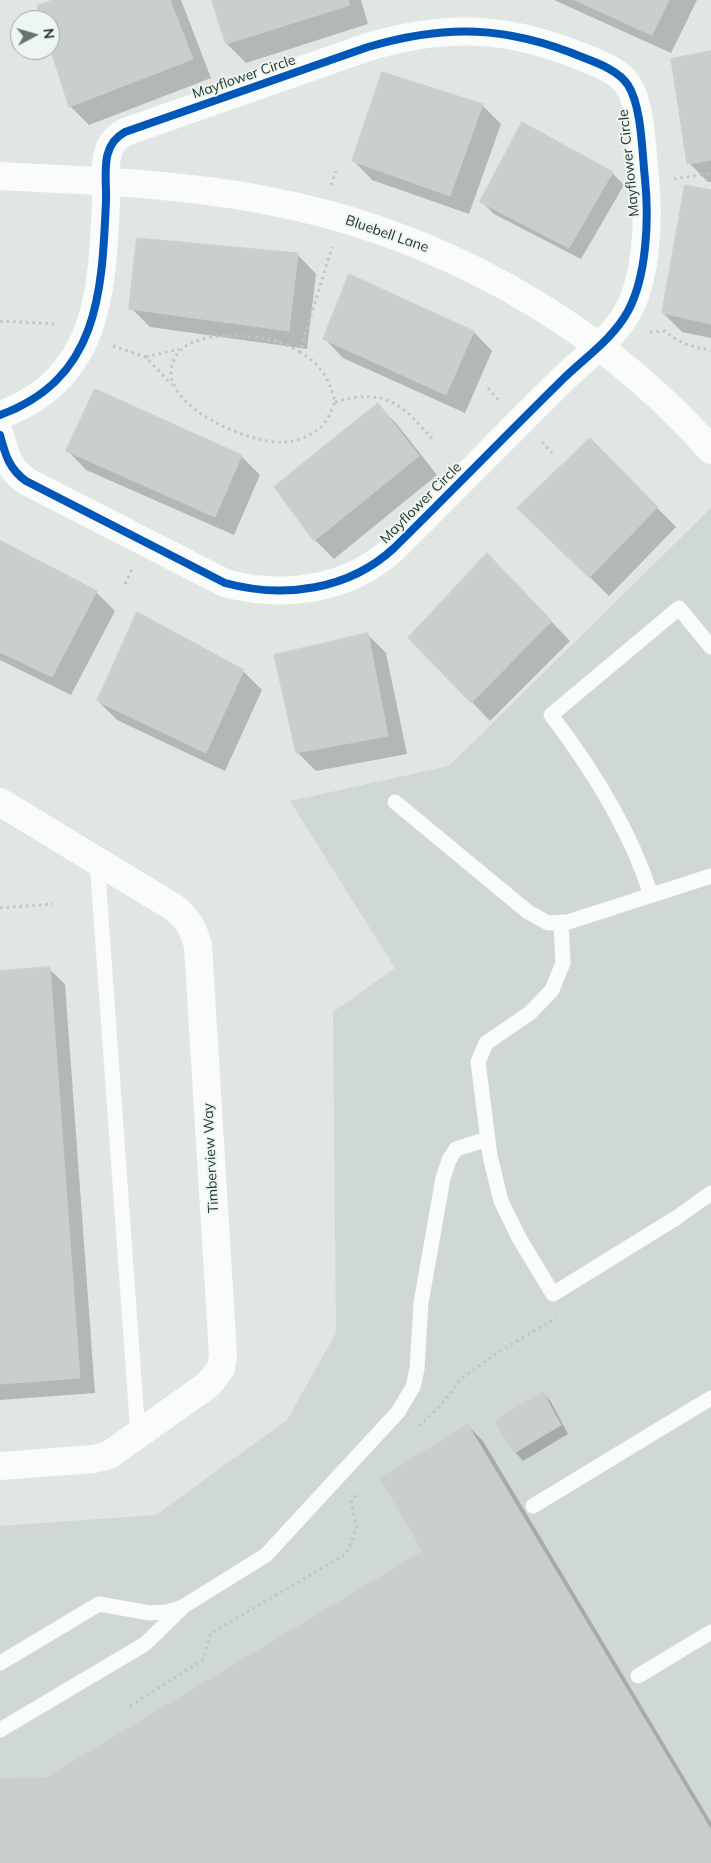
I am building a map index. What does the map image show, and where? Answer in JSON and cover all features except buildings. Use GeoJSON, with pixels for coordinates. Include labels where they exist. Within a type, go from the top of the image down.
{"type":"FeatureCollection","features":[{"type":"Feature","properties":{"kind":"street","name":"Mayflower Circle"},"geometry":{"type":"LineString","coordinates":[[0,415],[26,404],[55,383],[72,364],[85,341],[97,303],[107,154],[114,141],[125,132],[368,47],[414,35],[462,31],[514,34],[551,45],[591,61],[618,75],[630,89],[637,110],[648,210],[645,246],[632,304],[614,331],[387,554],[352,575],[312,588],[262,590],[234,585],[208,576],[26,481],[14,472],[7,460],[0,435]]}},
{"type":"Feature","properties":{"kind":"street","name":"Bluebell Lane"},"geometry":{"type":"LineString","coordinates":[[0,176],[106,182],[258,198],[330,215],[374,228],[434,251],[536,304],[597,346],[661,398],[711,450]]}},
{"type":"Feature","properties":{"kind":"street","name":"Timberview Way"},"geometry":{"type":"LineString","coordinates":[[0,802],[179,911],[194,930],[198,946],[222,1361],[221,1368],[209,1384],[115,1452],[102,1458],[0,1466]]}},
{"type":"Feature","properties":{"kind":"lane"},"geometry":{"type":"LineString","coordinates":[[651,895],[638,858],[605,794],[582,755],[551,715],[679,608],[711,648]]}},
{"type":"Feature","properties":{"kind":"lane"},"geometry":{"type":"LineString","coordinates":[[395,802],[534,917],[548,923],[561,924],[711,876]]}},
{"type":"Feature","properties":{"kind":"lane"},"geometry":{"type":"LineString","coordinates":[[97,861],[138,1435]]}},
{"type":"Feature","properties":{"kind":"lane"},"geometry":{"type":"LineString","coordinates":[[561,924],[563,963],[552,990],[530,1013],[486,1043],[479,1055],[478,1062],[487,1139],[493,1172],[506,1213],[553,1294],[676,1218],[711,1193]]}},
{"type":"Feature","properties":{"kind":"lane"},"geometry":{"type":"LineString","coordinates":[[0,1663],[99,1604],[150,1613],[167,1612],[184,1606],[271,1552],[404,1403],[413,1387],[417,1369],[421,1303],[445,1169],[456,1149],[487,1139]]}},
{"type":"Feature","properties":{"kind":"lane"},"geometry":{"type":"LineString","coordinates":[[532,1506],[711,1398]]}},
{"type":"Feature","properties":{"kind":"lane"},"geometry":{"type":"LineString","coordinates":[[0,1730],[145,1644],[184,1606]]}},
{"type":"Feature","properties":{"kind":"lane"},"geometry":{"type":"LineString","coordinates":[[638,1676],[711,1632]]}},
{"type":"Feature","properties":{"kind":"path"},"geometry":{"type":"LineString","coordinates":[[664,180],[711,173]]}},
{"type":"Feature","properties":{"kind":"path"},"geometry":{"type":"LineString","coordinates":[[300,352],[334,239]]}},
{"type":"Feature","properties":{"kind":"path"},"geometry":{"type":"LineString","coordinates":[[0,321],[69,324]]}},
{"type":"Feature","properties":{"kind":"path"},"geometry":{"type":"LineString","coordinates":[[648,332],[666,331],[678,342],[690,347],[711,350]]}},
{"type":"Feature","properties":{"kind":"path"},"geometry":{"type":"LineString","coordinates":[[106,343],[146,357],[197,410],[242,436],[286,442],[306,436],[319,429],[335,402],[332,387],[314,360],[276,342],[249,337],[199,339],[167,353],[146,357]]}},
{"type":"Feature","properties":{"kind":"path"},"geometry":{"type":"LineString","coordinates":[[174,388],[171,366],[176,355],[184,346]]}},
{"type":"Feature","properties":{"kind":"path"},"geometry":{"type":"LineString","coordinates":[[335,402],[363,395],[375,395],[395,404],[414,417],[434,441]]}},
{"type":"Feature","properties":{"kind":"path"},"geometry":{"type":"LineString","coordinates":[[0,908],[52,904]]}},
{"type":"Feature","properties":{"kind":"path"},"geometry":{"type":"LineString","coordinates":[[414,1431],[440,1406],[461,1380],[497,1353],[562,1315]]}},
{"type":"Feature","properties":{"kind":"path"},"geometry":{"type":"LineString","coordinates":[[130,1706],[203,1660],[211,1633],[346,1554],[357,1528],[351,1502],[357,1494]]}},
{"type":"Feature","properties":{"kind":"shaded area"},"geometry":{"type":"Polygon","coordinates":[[[711,508],[711,1863],[0,1863],[0,1526],[156,1515],[287,1420],[336,1333],[333,1012],[395,968],[290,801],[449,766],[711,508]]]}},
{"type":"Feature","properties":{"kind":"cycle path"},"geometry":{"type":"LineString","coordinates":[[0,415],[33,399],[58,379],[76,355],[89,329],[97,299],[102,268],[106,162],[111,145],[125,132],[368,47],[424,34],[450,32],[502,34],[554,47],[594,62],[619,75],[633,94],[639,118],[647,211],[643,264],[628,311],[606,340],[561,381],[394,548],[376,562],[357,573],[336,582],[293,590],[247,588],[225,583],[26,481],[12,466],[6,455],[0,435]]}}]}
